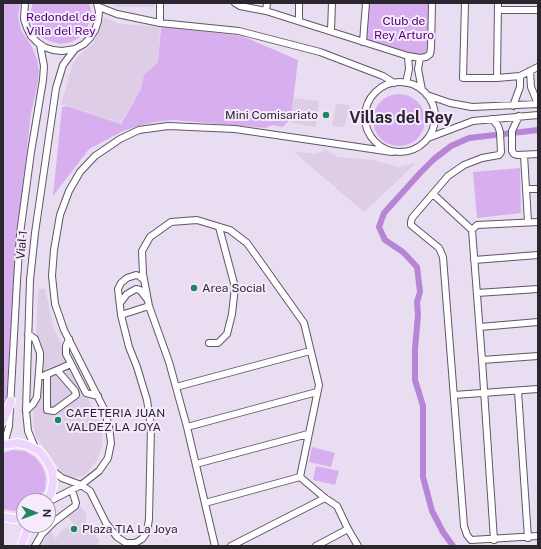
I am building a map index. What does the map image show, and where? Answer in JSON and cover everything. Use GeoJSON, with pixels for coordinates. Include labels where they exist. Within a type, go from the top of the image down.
{"type":"FeatureCollection","features":[{"type":"Feature","properties":{"kind":"main road"},"geometry":{"type":"LineString","coordinates":[[3,421],[11,401]]}},
{"type":"Feature","properties":{"kind":"main road"},"geometry":{"type":"LineString","coordinates":[[3,445],[18,443],[35,448],[45,458],[52,470],[53,488],[51,493]]}},
{"type":"Feature","properties":{"kind":"main road"},"geometry":{"type":"LineString","coordinates":[[3,517],[16,519]]}},
{"type":"Feature","properties":{"kind":"main road"},"geometry":{"type":"LineString","coordinates":[[21,546],[26,533]]}},
{"type":"Feature","properties":{"kind":"street"},"geometry":{"type":"LineString","coordinates":[[25,3],[24,15],[27,28],[34,39],[40,45],[57,51],[75,49],[87,41],[95,30],[99,16],[98,5]]}},
{"type":"Feature","properties":{"kind":"street"},"geometry":{"type":"LineString","coordinates":[[160,3],[160,23]]}},
{"type":"Feature","properties":{"kind":"street"},"geometry":{"type":"LineString","coordinates":[[236,3],[240,6],[266,11],[408,56],[420,58],[426,57],[430,54],[432,3]]}},
{"type":"Feature","properties":{"kind":"street"},"geometry":{"type":"LineString","coordinates":[[266,3],[266,11]]}},
{"type":"Feature","properties":{"kind":"street"},"geometry":{"type":"LineString","coordinates":[[299,3],[299,21]]}},
{"type":"Feature","properties":{"kind":"street"},"geometry":{"type":"LineString","coordinates":[[331,31],[332,3]]}},
{"type":"Feature","properties":{"kind":"street"},"geometry":{"type":"LineString","coordinates":[[363,42],[366,3]]}},
{"type":"Feature","properties":{"kind":"street"},"geometry":{"type":"LineString","coordinates":[[465,3],[463,78],[520,76],[538,67]]}},
{"type":"Feature","properties":{"kind":"street"},"geometry":{"type":"LineString","coordinates":[[531,3],[531,10]]}},
{"type":"Feature","properties":{"kind":"street"},"geometry":{"type":"LineString","coordinates":[[98,5],[116,14],[160,23],[239,31],[261,36],[320,52],[383,76],[394,83]]}},
{"type":"Feature","properties":{"kind":"street"},"geometry":{"type":"LineString","coordinates":[[497,78],[498,6],[538,10]]}},
{"type":"Feature","properties":{"kind":"street","name":"Vial 1"},"geometry":{"type":"LineString","coordinates":[[3,445],[10,426],[20,234],[44,72],[40,45]]}},
{"type":"Feature","properties":{"kind":"street","name":"Vial 1"},"geometry":{"type":"LineString","coordinates":[[35,448],[28,431],[26,411],[30,280],[35,233],[56,88],[63,65],[75,49]]}},
{"type":"Feature","properties":{"kind":"street"},"geometry":{"type":"LineString","coordinates":[[406,83],[409,69],[408,56]]}},
{"type":"Feature","properties":{"kind":"street"},"geometry":{"type":"LineString","coordinates":[[56,498],[81,485],[99,471],[108,458],[111,443],[108,421],[104,409],[64,330],[55,304],[52,276],[54,250],[60,215],[69,191],[80,172],[95,156],[139,130],[176,126],[234,129],[392,152],[412,150],[421,146],[428,138],[433,128],[435,117],[433,105],[425,93],[418,69],[420,58]]}},
{"type":"Feature","properties":{"kind":"street"},"geometry":{"type":"LineString","coordinates":[[392,152],[381,147],[372,139],[367,128],[365,116],[367,105],[374,94],[383,87],[394,83],[406,83],[415,86],[425,93],[450,103],[472,107],[538,104],[531,87],[530,71]]}},
{"type":"Feature","properties":{"kind":"street"},"geometry":{"type":"LineString","coordinates":[[513,106],[520,87],[520,76]]}},
{"type":"Feature","properties":{"kind":"street"},"geometry":{"type":"LineString","coordinates":[[428,138],[473,121],[538,115]]}},
{"type":"Feature","properties":{"kind":"street"},"geometry":{"type":"LineString","coordinates":[[518,116],[513,127],[511,144],[514,154],[538,154]]}},
{"type":"Feature","properties":{"kind":"street"},"geometry":{"type":"LineString","coordinates":[[492,119],[498,126],[500,132],[501,152],[499,155],[482,158],[464,165],[448,176],[412,218],[411,225],[439,248],[442,257],[464,526],[467,535],[471,540],[528,538],[538,536]]}},
{"type":"Feature","properties":{"kind":"street"},"geometry":{"type":"LineString","coordinates":[[524,155],[528,222]]}},
{"type":"Feature","properties":{"kind":"street"},"geometry":{"type":"LineString","coordinates":[[526,189],[538,189]]}},
{"type":"Feature","properties":{"kind":"street"},"geometry":{"type":"LineString","coordinates":[[433,194],[472,230],[494,540]]}},
{"type":"Feature","properties":{"kind":"street"},"geometry":{"type":"LineString","coordinates":[[215,546],[187,427],[169,362],[149,306],[144,280],[142,251],[150,237],[171,222],[197,220],[230,230],[248,243],[304,323],[319,385],[300,477]]}},
{"type":"Feature","properties":{"kind":"street"},"geometry":{"type":"LineString","coordinates":[[472,230],[477,225],[538,222]]}},
{"type":"Feature","properties":{"kind":"street"},"geometry":{"type":"LineString","coordinates":[[209,343],[218,343],[227,334],[232,314],[235,287],[219,227]]}},
{"type":"Feature","properties":{"kind":"street"},"geometry":{"type":"LineString","coordinates":[[474,260],[538,255]]}},
{"type":"Feature","properties":{"kind":"street"},"geometry":{"type":"LineString","coordinates":[[52,470],[62,478],[81,485],[90,491],[106,523],[116,537],[126,543],[135,543],[142,539],[146,532],[149,519],[151,426],[147,400],[137,367],[129,348],[121,315],[118,289],[121,283],[127,278],[136,275],[144,280]]}},
{"type":"Feature","properties":{"kind":"street"},"geometry":{"type":"LineString","coordinates":[[120,302],[126,294],[136,289],[140,290],[148,299]]}},
{"type":"Feature","properties":{"kind":"street"},"geometry":{"type":"LineString","coordinates":[[477,294],[538,289]]}},
{"type":"Feature","properties":{"kind":"street"},"geometry":{"type":"LineString","coordinates":[[121,315],[149,306]]}},
{"type":"Feature","properties":{"kind":"street"},"geometry":{"type":"LineString","coordinates":[[480,327],[538,322]]}},
{"type":"Feature","properties":{"kind":"street"},"geometry":{"type":"LineString","coordinates":[[26,411],[37,397],[40,354],[35,339],[28,334]]}},
{"type":"Feature","properties":{"kind":"street"},"geometry":{"type":"LineString","coordinates":[[69,339],[66,350],[71,364],[86,393],[98,396]]}},
{"type":"Feature","properties":{"kind":"street"},"geometry":{"type":"LineString","coordinates":[[176,387],[310,351]]}},
{"type":"Feature","properties":{"kind":"street"},"geometry":{"type":"LineString","coordinates":[[482,360],[538,356]]}},
{"type":"Feature","properties":{"kind":"street"},"geometry":{"type":"LineString","coordinates":[[39,378],[71,364]]}},
{"type":"Feature","properties":{"kind":"street"},"geometry":{"type":"LineString","coordinates":[[47,374],[48,410],[54,411],[76,395],[75,391],[57,370]]}},
{"type":"Feature","properties":{"kind":"street"},"geometry":{"type":"LineString","coordinates":[[454,395],[538,390]]}},
{"type":"Feature","properties":{"kind":"street"},"geometry":{"type":"LineString","coordinates":[[518,391],[528,538]]}},
{"type":"Feature","properties":{"kind":"street"},"geometry":{"type":"LineString","coordinates":[[187,427],[317,392]]}},
{"type":"Feature","properties":{"kind":"street"},"geometry":{"type":"LineString","coordinates":[[196,464],[308,434]]}},
{"type":"Feature","properties":{"kind":"street"},"geometry":{"type":"LineString","coordinates":[[300,477],[337,506],[358,546]]}},
{"type":"Feature","properties":{"kind":"street"},"geometry":{"type":"LineString","coordinates":[[205,503],[300,477]]}},
{"type":"Feature","properties":{"kind":"street"},"geometry":{"type":"LineString","coordinates":[[35,546],[42,534],[55,521],[75,506],[76,502],[72,490]]}},
{"type":"Feature","properties":{"kind":"street"},"geometry":{"type":"LineString","coordinates":[[231,546],[325,498]]}},
{"type":"Feature","properties":{"kind":"street"},"geometry":{"type":"LineString","coordinates":[[316,546],[348,529]]}},
{"type":"Feature","properties":{"kind":"shaded area"},"geometry":{"type":"Polygon","coordinates":[[[111,3],[155,3],[154,7],[115,7],[111,3]]]}},
{"type":"Feature","properties":{"kind":"shaded area"},"geometry":{"type":"Polygon","coordinates":[[[105,18],[120,24],[160,27],[158,62],[144,75],[141,89],[120,123],[66,105],[61,105],[73,63],[75,63],[74,62],[82,52],[93,44],[102,20],[105,18]]]}},
{"type":"Feature","properties":{"kind":"shaded area"},"geometry":{"type":"Polygon","coordinates":[[[294,98],[319,101],[316,127],[291,123],[294,98]]]}},
{"type":"Feature","properties":{"kind":"shaded area"},"geometry":{"type":"Polygon","coordinates":[[[336,104],[350,105],[344,127],[332,126],[336,104]]]}},
{"type":"Feature","properties":{"kind":"shaded area"},"geometry":{"type":"Polygon","coordinates":[[[325,150],[337,157],[373,160],[398,167],[416,163],[364,212],[293,151],[315,154],[325,150]]]}},
{"type":"Feature","properties":{"kind":"shaded area"},"geometry":{"type":"Polygon","coordinates":[[[38,289],[45,289],[54,329],[102,427],[102,445],[97,460],[83,476],[72,478],[61,472],[36,437],[33,422],[38,289]]]}},
{"type":"Feature","properties":{"kind":"shaded area"},"geometry":{"type":"Polygon","coordinates":[[[80,506],[86,514],[86,531],[93,533],[99,539],[98,546],[42,546],[48,533],[52,533],[56,539],[63,529],[74,525],[68,516],[80,506]]]}},
{"type":"Feature","properties":{"kind":"green space"},"geometry":{"type":"Polygon","coordinates":[[[3,3],[20,3],[18,17],[21,30],[32,47],[39,71],[37,88],[31,113],[15,261],[6,404],[3,408],[3,3]]]}},
{"type":"Feature","properties":{"kind":"green space","name":"Redondel de Villa del Rey"},"geometry":{"type":"Polygon","coordinates":[[[33,3],[89,3],[91,11],[90,21],[86,30],[80,37],[72,42],[62,44],[52,42],[43,38],[35,30],[31,20],[33,3]]]}},
{"type":"Feature","properties":{"kind":"green space","name":"Club de Rey Arturo"},"geometry":{"type":"Polygon","coordinates":[[[366,3],[432,3],[430,54],[420,58],[363,42],[366,3]]]}},
{"type":"Feature","properties":{"kind":"green space"},"geometry":{"type":"Polygon","coordinates":[[[161,27],[242,36],[298,60],[291,118],[283,127],[272,125],[266,128],[173,120],[155,122],[123,131],[89,149],[53,196],[62,107],[67,106],[121,124],[141,89],[144,75],[158,62],[161,27]]]}},
{"type":"Feature","properties":{"kind":"green space"},"geometry":{"type":"Polygon","coordinates":[[[394,94],[404,94],[418,101],[425,115],[425,125],[418,139],[404,146],[394,146],[384,142],[377,135],[373,125],[373,115],[377,105],[384,98],[394,94]]]}},
{"type":"Feature","properties":{"kind":"green space"},"geometry":{"type":"Polygon","coordinates":[[[520,168],[521,213],[477,218],[473,172],[520,168]]]}},
{"type":"Feature","properties":{"kind":"green space"},"geometry":{"type":"Polygon","coordinates":[[[312,447],[335,453],[331,467],[309,462],[312,447]]]}},
{"type":"Feature","properties":{"kind":"green space"},"geometry":{"type":"Polygon","coordinates":[[[13,450],[25,451],[35,457],[42,466],[46,477],[45,489],[43,493],[16,493],[16,511],[3,509],[3,453],[13,450]]]}},
{"type":"Feature","properties":{"kind":"green space"},"geometry":{"type":"Polygon","coordinates":[[[316,466],[339,471],[335,485],[313,480],[316,466]]]}},
{"type":"Feature","properties":{"kind":"waterway"},"geometry":{"type":"LineString","coordinates":[[453,546],[443,532],[432,511],[423,477],[423,406],[415,380],[415,349],[418,315],[417,302],[420,292],[417,267],[403,252],[385,240],[379,227],[384,213],[421,172],[434,159],[451,146],[469,138],[538,130]]}},
{"type":"Feature","properties":{"kind":"place","name":"Mini Comisariato"},"geometry":{"type":"Point","coordinates":[326,115]}},
{"type":"Feature","properties":{"kind":"place","name":"Area Social"},"geometry":{"type":"Point","coordinates":[194,288]}},
{"type":"Feature","properties":{"kind":"place","name":"CAFETERIA JUAN VALDEZ LA JOYA"},"geometry":{"type":"Point","coordinates":[58,420]}},
{"type":"Feature","properties":{"kind":"place","name":"Plaza TIA La Joya"},"geometry":{"type":"Point","coordinates":[74,529]}},
{"type":"Feature","properties":{"kind":"district","name":"Villas del Rey"},"geometry":{"type":"Point","coordinates":[401,118]}}]}
